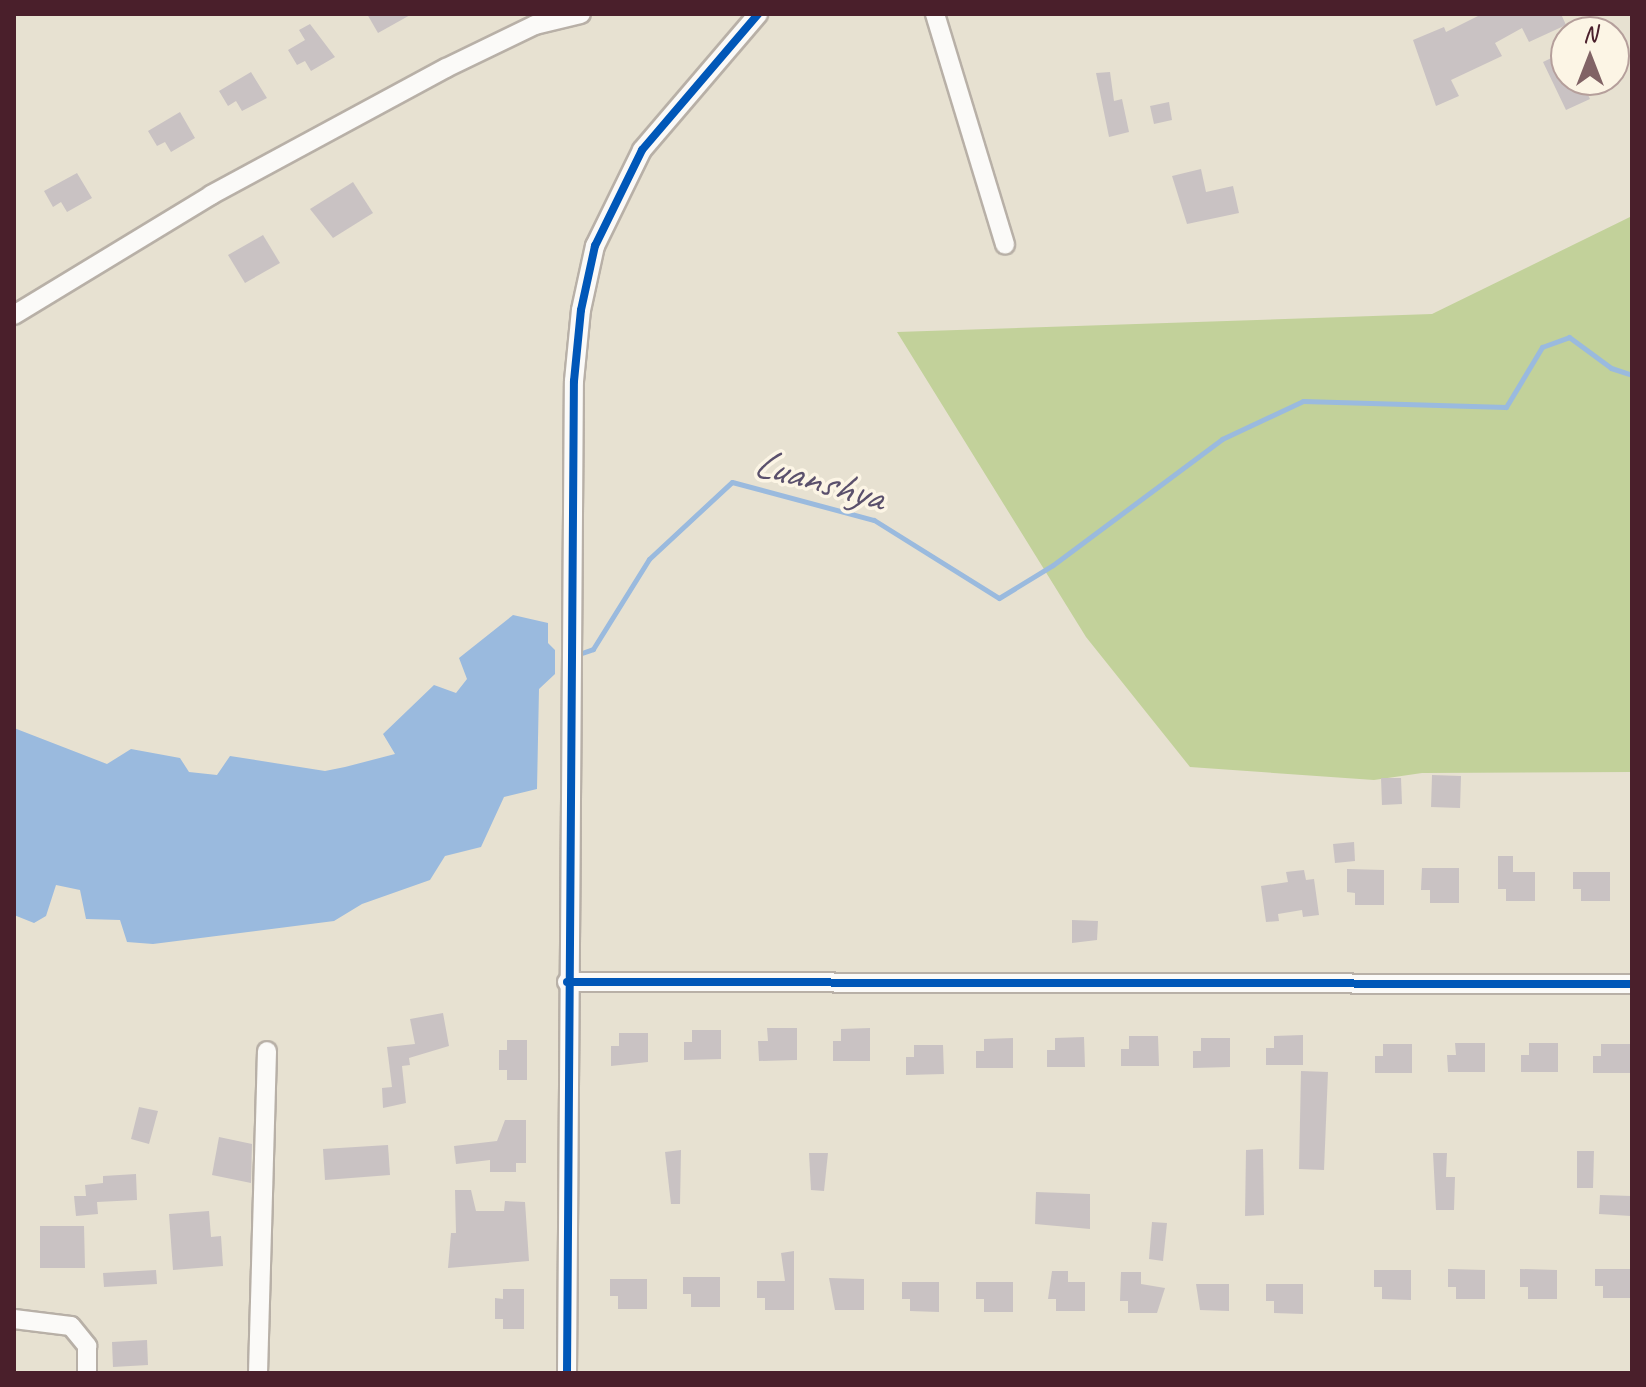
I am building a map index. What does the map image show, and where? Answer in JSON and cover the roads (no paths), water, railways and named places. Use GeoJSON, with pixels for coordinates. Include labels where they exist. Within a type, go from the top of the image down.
{"type":"FeatureCollection","features":[{"type":"Feature","properties":{"kind":"street"},"geometry":{"type":"LineString","coordinates":[[14,315],[211,195],[446,68],[535,25],[581,14]]}},
{"type":"Feature","properties":{"kind":"street"},"geometry":{"type":"LineString","coordinates":[[567,1373],[567,982],[574,675],[574,381],[595,246],[642,150],[758,14]]}},
{"type":"Feature","properties":{"kind":"street"},"geometry":{"type":"LineString","coordinates":[[935,14],[1005,245]]}},
{"type":"Feature","properties":{"kind":"street"},"geometry":{"type":"LineString","coordinates":[[567,982],[1632,984]]}},
{"type":"Feature","properties":{"kind":"street"},"geometry":{"type":"LineString","coordinates":[[258,1373],[267,1051]]}},
{"type":"Feature","properties":{"kind":"street"},"geometry":{"type":"LineString","coordinates":[[14,1319],[71,1326],[87,1346],[87,1373]]}},
{"type":"Feature","properties":{"kind":"water"},"geometry":{"type":"Polygon","coordinates":[[[513,615],[548,623],[548,643],[555,650],[555,674],[539,689],[537,789],[504,797],[481,847],[445,856],[430,880],[362,904],[334,921],[153,944],[127,942],[120,920],[86,919],[80,890],[56,885],[46,916],[34,923],[14,915],[14,728],[107,764],[131,749],[180,758],[189,772],[217,775],[230,756],[325,771],[345,767],[395,754],[383,734],[434,685],[456,693],[467,679],[459,658],[513,615]]]}},
{"type":"Feature","properties":{"kind":"waterway","name":"Luanshya"},"geometry":{"type":"LineString","coordinates":[[576,655],[593,649],[649,559],[732,482],[874,520],[999,598],[1053,565],[1222,439],[1303,401],[1506,407],[1542,347],[1569,337],[1611,368],[1632,375]]}}]}
